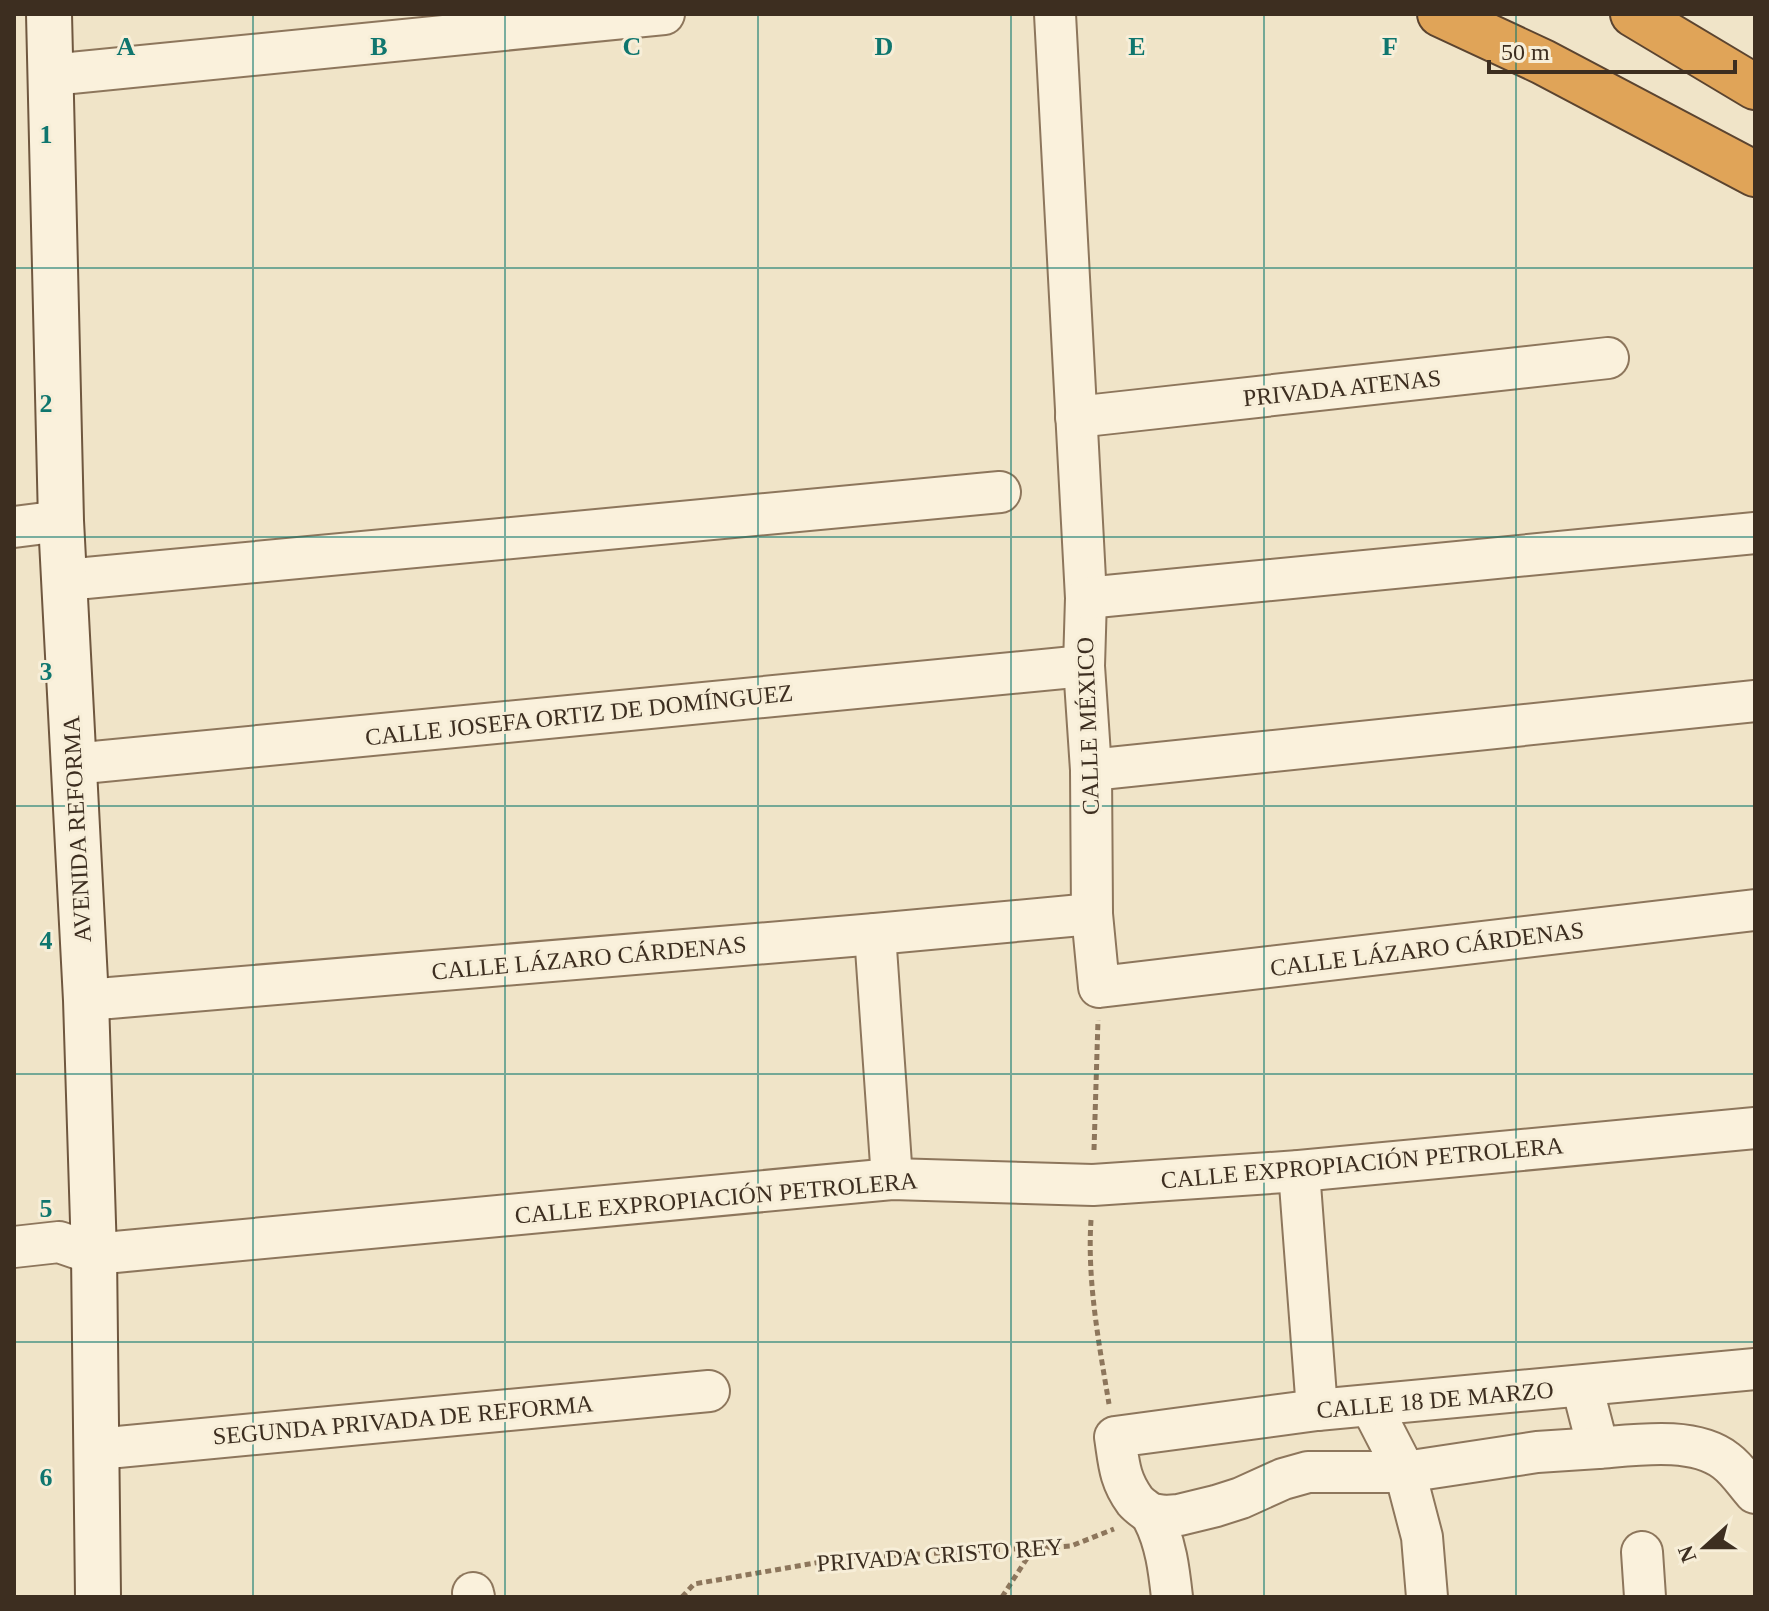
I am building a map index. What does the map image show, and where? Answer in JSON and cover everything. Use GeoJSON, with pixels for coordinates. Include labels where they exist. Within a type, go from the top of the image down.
{"type":"FeatureCollection","features":[{"type":"Feature","properties":{"kind":"highway"},"geometry":{"type":"LineString","coordinates":[[1440,14],[1543,62],[1755,174]]}},
{"type":"Feature","properties":{"kind":"highway"},"geometry":{"type":"LineString","coordinates":[[1633,14],[1755,87]]}},
{"type":"Feature","properties":{"kind":"street","name":"AVENIDA REFORMA"},"geometry":{"type":"LineString","coordinates":[[49,14],[61,521],[86,1000],[94,1254],[98,1597]]}},
{"type":"Feature","properties":{"kind":"street"},"geometry":{"type":"LineString","coordinates":[[51,75],[664,14]]}},
{"type":"Feature","properties":{"kind":"street","name":"CALLE MÉXICO"},"geometry":{"type":"LineString","coordinates":[[1055,14],[1086,598],[1084,666],[1091,770],[1092,914],[1099,987]]}},
{"type":"Feature","properties":{"kind":"street","name":"PRIVADA ATENAS"},"geometry":{"type":"LineString","coordinates":[[1076,417],[1608,358]]}},
{"type":"Feature","properties":{"kind":"street"},"geometry":{"type":"LineString","coordinates":[[65,580],[1000,492]]}},
{"type":"Feature","properties":{"kind":"street"},"geometry":{"type":"LineString","coordinates":[[14,527],[61,521]]}},
{"type":"Feature","properties":{"kind":"street"},"geometry":{"type":"LineString","coordinates":[[1086,598],[1755,533]]}},
{"type":"Feature","properties":{"kind":"street","name":"CALLE JOSEFA ORTIZ DE DOMÍNGUEZ"},"geometry":{"type":"LineString","coordinates":[[73,764],[1084,666]]}},
{"type":"Feature","properties":{"kind":"street"},"geometry":{"type":"LineString","coordinates":[[1091,770],[1755,701]]}},
{"type":"Feature","properties":{"kind":"street","name":"CALLE LÁZARO CÁRDENAS"},"geometry":{"type":"LineString","coordinates":[[1099,987],[1755,910]]}},
{"type":"Feature","properties":{"kind":"street","name":"CALLE LÁZARO CÁRDENAS"},"geometry":{"type":"LineString","coordinates":[[86,1000],[1092,914]]}},
{"type":"Feature","properties":{"kind":"street"},"geometry":{"type":"LineString","coordinates":[[875,934],[892,1179]]}},
{"type":"Feature","properties":{"kind":"street","name":"CALLE EXPROPIACIÓN PETROLERA"},"geometry":{"type":"LineString","coordinates":[[14,1247],[59,1242],[94,1254],[892,1179],[1093,1185],[1299,1171],[1755,1128]]}},
{"type":"Feature","properties":{"kind":"street"},"geometry":{"type":"LineString","coordinates":[[1299,1171],[1317,1410]]}},
{"type":"Feature","properties":{"kind":"street","name":"CALLE 18 DE MARZO"},"geometry":{"type":"LineString","coordinates":[[1115,1437],[1317,1410],[1755,1369]]}},
{"type":"Feature","properties":{"kind":"street"},"geometry":{"type":"LineString","coordinates":[[1582,1386],[1613,1447]]}},
{"type":"Feature","properties":{"kind":"street","name":"SEGUNDA PRIVADA DE REFORMA"},"geometry":{"type":"LineString","coordinates":[[97,1449],[709,1391]]}},
{"type":"Feature","properties":{"kind":"street"},"geometry":{"type":"LineString","coordinates":[[1371,1406],[1405,1472],[1422,1537],[1427,1597]]}},
{"type":"Feature","properties":{"kind":"street"},"geometry":{"type":"LineString","coordinates":[[1115,1437],[1121,1479],[1139,1506],[1152,1514],[1165,1516],[1216,1506],[1308,1472],[1405,1472],[1537,1452],[1613,1447],[1675,1445],[1702,1448],[1726,1461],[1755,1493]]}},
{"type":"Feature","properties":{"kind":"street"},"geometry":{"type":"LineString","coordinates":[[1152,1514],[1166,1553],[1172,1597]]}},
{"type":"Feature","properties":{"kind":"street"},"geometry":{"type":"LineString","coordinates":[[1642,1552],[1645,1597]]}},
{"type":"Feature","properties":{"kind":"path"},"geometry":{"type":"LineString","coordinates":[[1099,987],[1089,1254],[1100,1349],[1115,1437]]}},
{"type":"Feature","properties":{"kind":"path","name":"PRIVADA CRISTO REY"},"geometry":{"type":"LineString","coordinates":[[682,1597],[694,1584],[844,1558],[1071,1546],[1152,1514]]}},
{"type":"Feature","properties":{"kind":"path"},"geometry":{"type":"LineString","coordinates":[[1002,1597],[1033,1549]]}}]}
